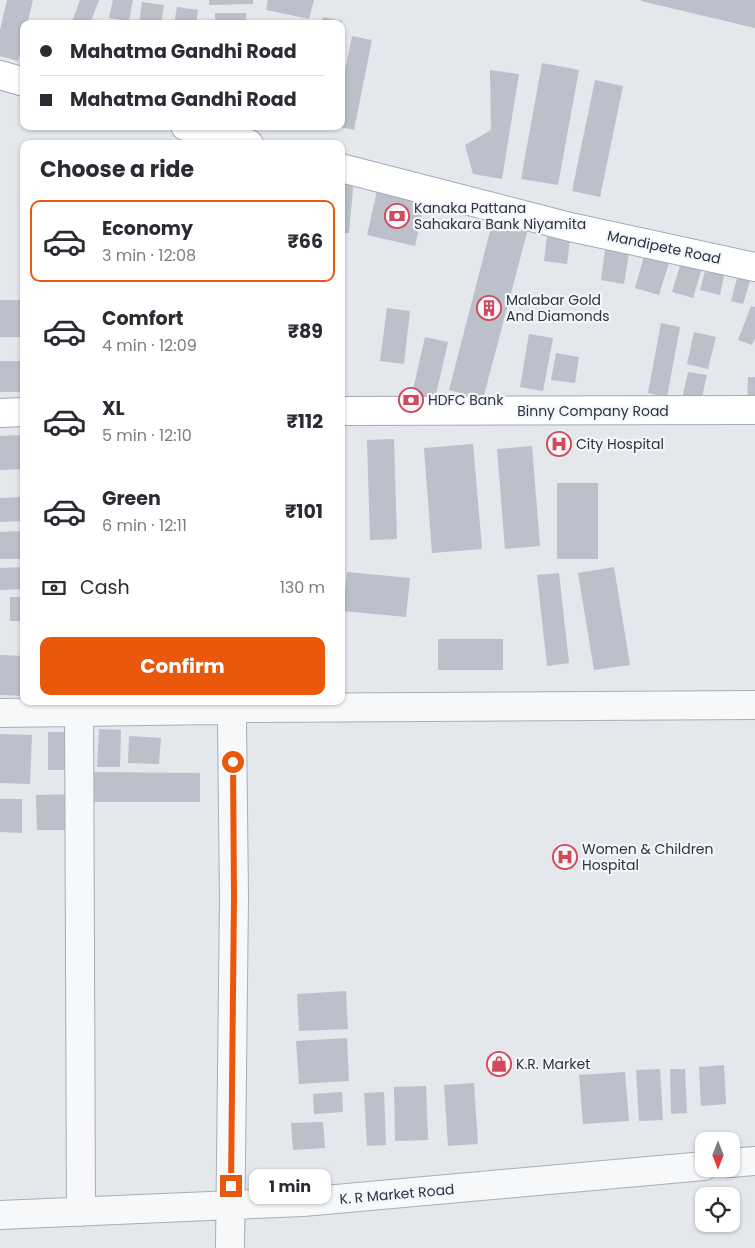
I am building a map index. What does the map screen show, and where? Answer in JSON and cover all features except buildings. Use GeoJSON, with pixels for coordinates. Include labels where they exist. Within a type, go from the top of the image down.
{"type":"FeatureCollection","features":[{"type":"Feature","properties":{"kind":"main road"},"geometry":{"type":"LineString","coordinates":[[0,75],[20,81]]}},
{"type":"Feature","properties":{"kind":"main road"},"geometry":{"type":"LineString","coordinates":[[199,130],[234,140]]}},
{"type":"Feature","properties":{"kind":"main road","name":"Mandipete Road"},"geometry":{"type":"LineString","coordinates":[[345,169],[570,227],[755,266]]}},
{"type":"Feature","properties":{"kind":"main road","name":"Binny Company Road"},"geometry":{"type":"LineString","coordinates":[[345,411],[755,410]]}},
{"type":"Feature","properties":{"kind":"main road"},"geometry":{"type":"LineString","coordinates":[[0,412],[20,412]]}},
{"type":"Feature","properties":{"kind":"street"},"geometry":{"type":"LineString","coordinates":[[0,713],[79,707],[231,714],[755,705]]}},
{"type":"Feature","properties":{"kind":"street"},"geometry":{"type":"LineString","coordinates":[[79,707],[81,1212]]}},
{"type":"Feature","properties":{"kind":"street"},"geometry":{"type":"LineString","coordinates":[[230,1248],[234,897],[231,714]]}},
{"type":"Feature","properties":{"kind":"street"},"geometry":{"type":"LineString","coordinates":[[740,1162],[755,1161]]}},
{"type":"Feature","properties":{"kind":"street","name":"K. R Market Road"},"geometry":{"type":"LineString","coordinates":[[0,1216],[303,1202],[695,1167]]}},
{"type":"Feature","properties":{"kind":"place","name":"Kanaka Pattana Sahakara Bank Niyamita"},"geometry":{"type":"Point","coordinates":[397,216]}},
{"type":"Feature","properties":{"kind":"place","name":"Malabar Gold And Diamonds"},"geometry":{"type":"Point","coordinates":[489,308]}},
{"type":"Feature","properties":{"kind":"place","name":"HDFC Bank"},"geometry":{"type":"Point","coordinates":[411,400]}},
{"type":"Feature","properties":{"kind":"place","name":"City Hospital"},"geometry":{"type":"Point","coordinates":[559,444]}},
{"type":"Feature","properties":{"kind":"place","name":"Women & Children Hospital"},"geometry":{"type":"Point","coordinates":[565,857]}},
{"type":"Feature","properties":{"kind":"place","name":"K.R. Market"},"geometry":{"type":"Point","coordinates":[499,1064]}},
{"type":"Feature","properties":{"kind":"route"},"geometry":{"type":"LineString","coordinates":[[231,1186],[234,897],[233,762]]}}]}
